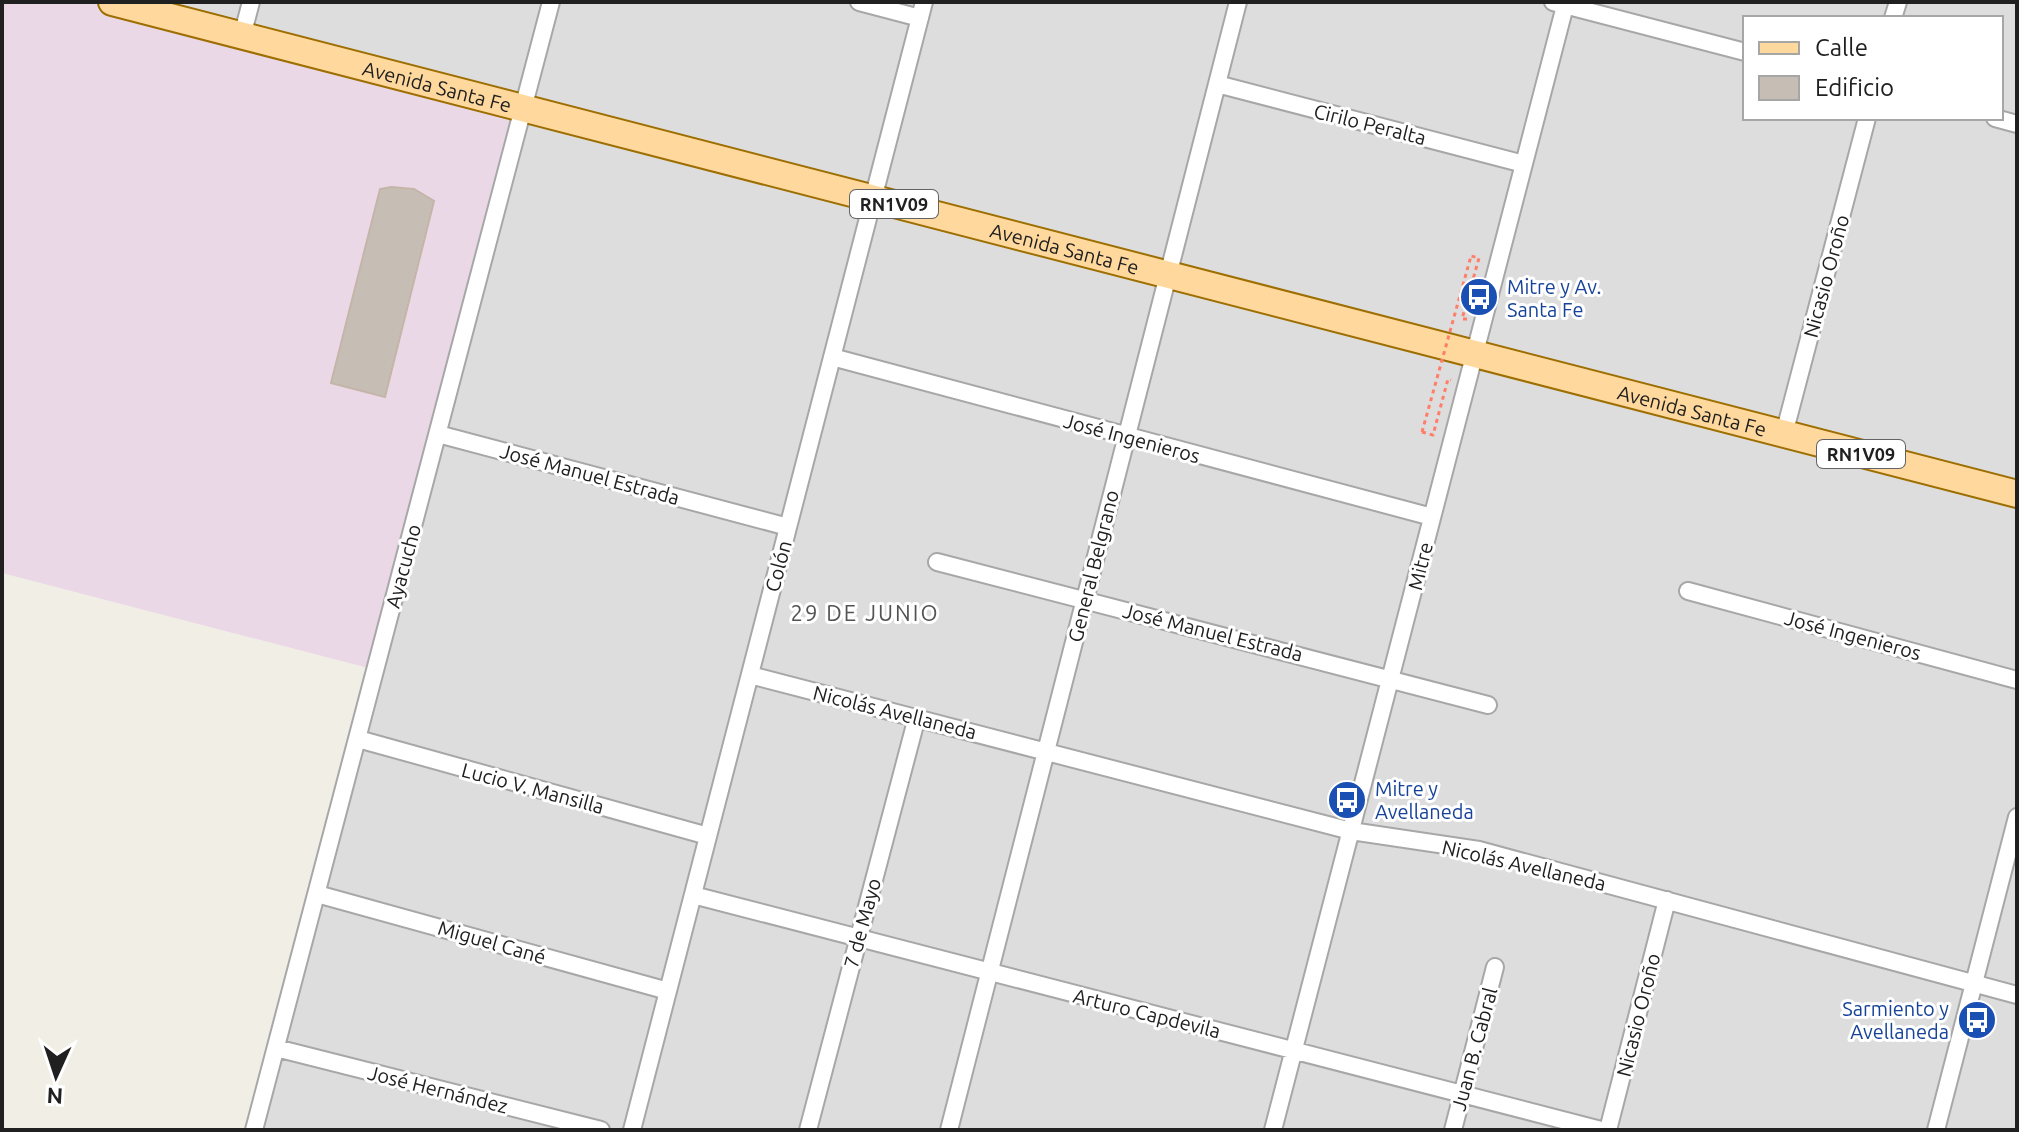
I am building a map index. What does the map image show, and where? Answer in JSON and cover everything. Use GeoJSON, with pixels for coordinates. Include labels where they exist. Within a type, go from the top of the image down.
{"type":"FeatureCollection","features":[{"type":"Feature","properties":{"kind":"main road","name":"Avenida Santa Fe"},"geometry":{"type":"LineString","coordinates":[[112,2],[2017,494]]}},
{"type":"Feature","properties":{"kind":"street"},"geometry":{"type":"LineString","coordinates":[[242,36],[251,2]]}},
{"type":"Feature","properties":{"kind":"street","name":"Ayacucho"},"geometry":{"type":"LineString","coordinates":[[254,1130],[551,2]]}},
{"type":"Feature","properties":{"kind":"street"},"geometry":{"type":"LineString","coordinates":[[859,2],[922,10]]}},
{"type":"Feature","properties":{"kind":"street","name":"General Belgrano"},"geometry":{"type":"LineString","coordinates":[[949,1130],[1238,2]]}},
{"type":"Feature","properties":{"kind":"street"},"geometry":{"type":"LineString","coordinates":[[1561,3],[1743,51]]}},
{"type":"Feature","properties":{"kind":"street","name":"Mitre"},"geometry":{"type":"LineString","coordinates":[[1273,1130],[1524,164],[1561,3]]}},
{"type":"Feature","properties":{"kind":"street","name":"Colón"},"geometry":{"type":"LineString","coordinates":[[632,1130],[922,10]]}},
{"type":"Feature","properties":{"kind":"street","name":"Cirilo Peralta"},"geometry":{"type":"LineString","coordinates":[[1217,84],[1524,164]]}},
{"type":"Feature","properties":{"kind":"street","name":"Nicasio Oroño"},"geometry":{"type":"LineString","coordinates":[[1784,434],[1866,120]]}},
{"type":"Feature","properties":{"kind":"street","name":"José Ingenieros"},"geometry":{"type":"LineString","coordinates":[[832,357],[1432,517]]}},
{"type":"Feature","properties":{"kind":"street","name":"José Manuel Estrada"},"geometry":{"type":"LineString","coordinates":[[438,434],[788,527]]}},
{"type":"Feature","properties":{"kind":"street","name":"José Manuel Estrada"},"geometry":{"type":"LineString","coordinates":[[937,562],[1391,677],[1488,705]]}},
{"type":"Feature","properties":{"kind":"street","name":"José Ingenieros"},"geometry":{"type":"LineString","coordinates":[[1688,591],[2017,680]]}},
{"type":"Feature","properties":{"kind":"street","name":"Nicolás Avellaneda"},"geometry":{"type":"LineString","coordinates":[[750,675],[1046,749],[1351,831],[1479,850],[2017,995]]}},
{"type":"Feature","properties":{"kind":"street","name":"7 de Mayo"},"geometry":{"type":"LineString","coordinates":[[808,1130],[917,717]]}},
{"type":"Feature","properties":{"kind":"street","name":"Lucio V. Mansilla"},"geometry":{"type":"LineString","coordinates":[[358,739],[708,836]]}},
{"type":"Feature","properties":{"kind":"street"},"geometry":{"type":"LineString","coordinates":[[1936,1130],[2017,817]]}},
{"type":"Feature","properties":{"kind":"street","name":"Miguel Cané"},"geometry":{"type":"LineString","coordinates":[[317,894],[668,991]]}},
{"type":"Feature","properties":{"kind":"street","name":"Arturo Capdevila"},"geometry":{"type":"LineString","coordinates":[[693,895],[1601,1130]]}},
{"type":"Feature","properties":{"kind":"street","name":"Nicasio Oroño"},"geometry":{"type":"LineString","coordinates":[[1608,1130],[1667,900]]}},
{"type":"Feature","properties":{"kind":"street","name":"Juan B. Cabral"},"geometry":{"type":"LineString","coordinates":[[1453,1130],[1495,967]]}},
{"type":"Feature","properties":{"kind":"street","name":"José Hernández"},"geometry":{"type":"LineString","coordinates":[[276,1048],[601,1130]]}},
{"type":"Feature","properties":{"kind":"path"},"geometry":{"type":"LineString","coordinates":[[1467,383],[1448,379],[1433,435],[1422,432],[1471,256],[1479,258],[1462,319],[1483,321]]}},
{"type":"Feature","properties":{"kind":"shaded area"},"geometry":{"type":"Polygon","coordinates":[[[2,2],[112,2],[522,108],[376,670],[2,573],[2,2]]]}},
{"type":"Feature","properties":{"kind":"shaded area"},"geometry":{"type":"Polygon","coordinates":[[[112,2],[2017,2],[2017,1130],[254,1130],[438,434],[112,2]]]}},
{"type":"Feature","properties":{"kind":"building"},"geometry":{"type":"Polygon","coordinates":[[[380,189],[414,189],[434,201],[385,397],[331,383],[380,189]]]}},
{"type":"Feature","properties":{"kind":"place","name":"Mitre y Av. Santa Fe"},"geometry":{"type":"Point","coordinates":[1479,297]}},
{"type":"Feature","properties":{"kind":"place","name":"Mitre y Avellaneda"},"geometry":{"type":"Point","coordinates":[1347,800]}},
{"type":"Feature","properties":{"kind":"place","name":"Sarmiento y Avellaneda"},"geometry":{"type":"Point","coordinates":[1977,1020]}},
{"type":"Feature","properties":{"kind":"district","name":"29 DE JUNIO"},"geometry":{"type":"Point","coordinates":[865,612]}}]}
